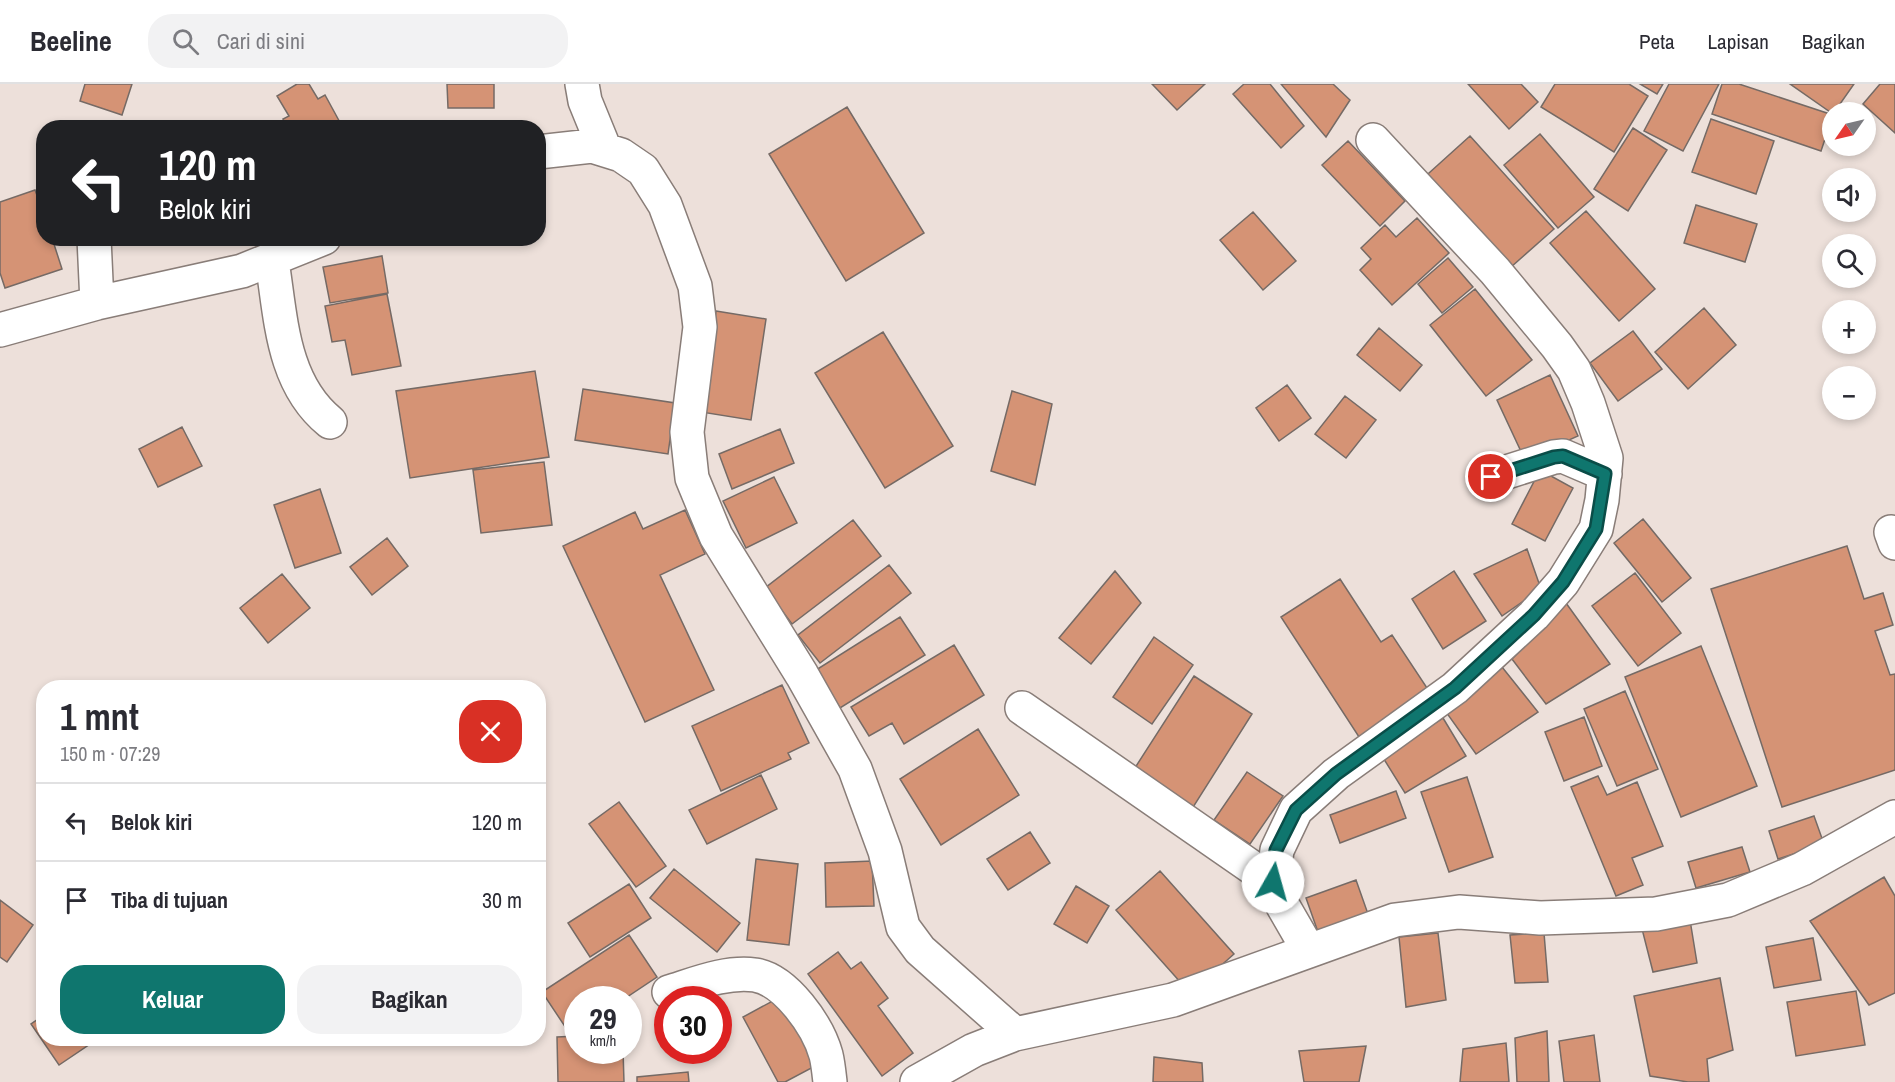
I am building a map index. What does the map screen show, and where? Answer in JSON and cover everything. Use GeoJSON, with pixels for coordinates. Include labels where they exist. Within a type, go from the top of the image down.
{"type":"FeatureCollection","features":[{"type":"Feature","properties":{"kind":"street"},"geometry":{"type":"LineString","coordinates":[[582,84],[585,101],[605,150]]}},
{"type":"Feature","properties":{"kind":"street"},"geometry":{"type":"LineString","coordinates":[[1310,951],[1283,906],[1273,882],[1276,850],[1296,810],[1336,774],[1455,688],[1534,615],[1563,582],[1596,529],[1605,474],[1606,458],[1588,403],[1574,370],[1563,354],[1495,271],[1373,140]]}},
{"type":"Feature","properties":{"kind":"street"},"geometry":{"type":"LineString","coordinates":[[546,151],[592,146],[621,155],[643,170],[665,204],[695,286],[700,327],[687,432],[692,478],[716,536],[802,675],[855,769],[885,851],[903,927],[920,950],[1015,1034]]}},
{"type":"Feature","properties":{"kind":"street"},"geometry":{"type":"LineString","coordinates":[[94,246],[97,303]]}},
{"type":"Feature","properties":{"kind":"street"},"geometry":{"type":"LineString","coordinates":[[0,330],[97,303],[242,271],[306,246]]}},
{"type":"Feature","properties":{"kind":"street"},"geometry":{"type":"LineString","coordinates":[[272,261],[286,348],[294,378],[313,408],[330,422]]}},
{"type":"Feature","properties":{"kind":"street"},"geometry":{"type":"LineString","coordinates":[[1491,477],[1563,456],[1605,474]]}},
{"type":"Feature","properties":{"kind":"street"},"geometry":{"type":"LineString","coordinates":[[1022,708],[1273,882]]}},
{"type":"Feature","properties":{"kind":"street"},"geometry":{"type":"LineString","coordinates":[[917,1082],[974,1050],[1015,1034],[1173,1000],[1395,920],[1459,912],[1540,918],[1656,914],[1728,900],[1802,869],[1895,817]]}},
{"type":"Feature","properties":{"kind":"street"},"geometry":{"type":"LineString","coordinates":[[690,986],[721,977],[756,975],[782,988],[808,1018],[825,1053],[830,1082]]}},
{"type":"Feature","properties":{"kind":"building"},"geometry":{"type":"Polygon","coordinates":[[[85,84],[132,84],[122,115],[80,101],[85,84]]]}},
{"type":"Feature","properties":{"kind":"building"},"geometry":{"type":"Polygon","coordinates":[[[297,84],[309,84],[318,99],[325,95],[339,120],[284,120],[289,116],[277,96],[297,84]]]}},
{"type":"Feature","properties":{"kind":"building"},"geometry":{"type":"Polygon","coordinates":[[[447,84],[494,84],[494,108],[448,108],[447,84]]]}},
{"type":"Feature","properties":{"kind":"building"},"geometry":{"type":"Polygon","coordinates":[[[1152,84],[1205,84],[1177,110],[1152,84]]]}},
{"type":"Feature","properties":{"kind":"building"},"geometry":{"type":"Polygon","coordinates":[[[1244,84],[1270,84],[1304,126],[1281,148],[1233,94],[1244,84]]]}},
{"type":"Feature","properties":{"kind":"building"},"geometry":{"type":"Polygon","coordinates":[[[1281,84],[1333,84],[1350,100],[1326,137],[1281,84]]]}},
{"type":"Feature","properties":{"kind":"building"},"geometry":{"type":"Polygon","coordinates":[[[1468,84],[1521,84],[1538,102],[1509,129],[1468,84]]]}},
{"type":"Feature","properties":{"kind":"building"},"geometry":{"type":"Polygon","coordinates":[[[1555,84],[1629,84],[1648,96],[1614,152],[1541,107],[1555,84]]]}},
{"type":"Feature","properties":{"kind":"building"},"geometry":{"type":"Polygon","coordinates":[[[1640,84],[1663,84],[1657,94],[1640,84]]]}},
{"type":"Feature","properties":{"kind":"building"},"geometry":{"type":"Polygon","coordinates":[[[1669,84],[1719,84],[1683,151],[1644,131],[1669,84]]]}},
{"type":"Feature","properties":{"kind":"building"},"geometry":{"type":"Polygon","coordinates":[[[1722,84],[1739,84],[1822,111],[1822,148],[1821,151],[1712,114],[1722,84]]]}},
{"type":"Feature","properties":{"kind":"building"},"geometry":{"type":"Polygon","coordinates":[[[1790,84],[1854,84],[1841,102],[1822,102],[1822,106],[1790,84]]]}},
{"type":"Feature","properties":{"kind":"building"},"geometry":{"type":"Polygon","coordinates":[[[1880,84],[1895,84],[1895,133],[1876,116],[1876,102],[1865,102],[1880,84]]]}},
{"type":"Feature","properties":{"kind":"building"},"geometry":{"type":"Polygon","coordinates":[[[847,107],[924,233],[846,281],[769,154],[847,107]]]}},
{"type":"Feature","properties":{"kind":"building"},"geometry":{"type":"Polygon","coordinates":[[[1711,119],[1774,141],[1756,194],[1692,172],[1711,119]]]}},
{"type":"Feature","properties":{"kind":"building"},"geometry":{"type":"Polygon","coordinates":[[[1633,128],[1667,150],[1628,211],[1594,189],[1633,128]]]}},
{"type":"Feature","properties":{"kind":"building"},"geometry":{"type":"Polygon","coordinates":[[[1540,134],[1594,197],[1558,228],[1504,165],[1540,134]]]}},
{"type":"Feature","properties":{"kind":"building"},"geometry":{"type":"Polygon","coordinates":[[[1470,136],[1554,229],[1502,275],[1419,182],[1470,136]]]}},
{"type":"Feature","properties":{"kind":"building"},"geometry":{"type":"Polygon","coordinates":[[[1348,141],[1405,201],[1380,226],[1322,165],[1348,141]]]}},
{"type":"Feature","properties":{"kind":"building"},"geometry":{"type":"Polygon","coordinates":[[[35,190],[36,246],[55,246],[62,269],[5,288],[0,273],[0,202],[35,190]]]}},
{"type":"Feature","properties":{"kind":"building"},"geometry":{"type":"Polygon","coordinates":[[[1696,205],[1757,224],[1745,262],[1684,243],[1696,205]]]}},
{"type":"Feature","properties":{"kind":"building"},"geometry":{"type":"Polygon","coordinates":[[[1586,211],[1655,289],[1619,321],[1550,243],[1586,211]]]}},
{"type":"Feature","properties":{"kind":"building"},"geometry":{"type":"Polygon","coordinates":[[[1253,212],[1296,261],[1263,290],[1220,240],[1253,212]]]}},
{"type":"Feature","properties":{"kind":"building"},"geometry":{"type":"Polygon","coordinates":[[[1417,218],[1449,253],[1392,305],[1360,270],[1371,259],[1361,248],[1385,225],[1396,237],[1417,218]]]}},
{"type":"Feature","properties":{"kind":"building"},"geometry":{"type":"Polygon","coordinates":[[[382,256],[388,293],[330,303],[323,267],[382,256]]]}},
{"type":"Feature","properties":{"kind":"building"},"geometry":{"type":"Polygon","coordinates":[[[1448,258],[1473,287],[1442,313],[1418,284],[1448,258]]]}},
{"type":"Feature","properties":{"kind":"building"},"geometry":{"type":"Polygon","coordinates":[[[1475,289],[1532,360],[1486,396],[1430,325],[1475,289]]]}},
{"type":"Feature","properties":{"kind":"building"},"geometry":{"type":"Polygon","coordinates":[[[387,294],[401,366],[352,375],[345,340],[332,342],[325,306],[387,294]]]}},
{"type":"Feature","properties":{"kind":"building"},"geometry":{"type":"Polygon","coordinates":[[[1704,308],[1736,345],[1688,389],[1655,352],[1704,308]]]}},
{"type":"Feature","properties":{"kind":"building"},"geometry":{"type":"Polygon","coordinates":[[[716,311],[766,319],[751,420],[701,412],[716,311]]]}},
{"type":"Feature","properties":{"kind":"building"},"geometry":{"type":"Polygon","coordinates":[[[1379,328],[1422,365],[1400,391],[1357,355],[1379,328]]]}},
{"type":"Feature","properties":{"kind":"building"},"geometry":{"type":"Polygon","coordinates":[[[1633,331],[1662,369],[1618,401],[1590,363],[1633,331]]]}},
{"type":"Feature","properties":{"kind":"building"},"geometry":{"type":"Polygon","coordinates":[[[883,332],[953,446],[885,488],[815,373],[883,332]]]}},
{"type":"Feature","properties":{"kind":"building"},"geometry":{"type":"Polygon","coordinates":[[[535,371],[549,457],[410,478],[396,391],[535,371]]]}},
{"type":"Feature","properties":{"kind":"building"},"geometry":{"type":"Polygon","coordinates":[[[1550,375],[1578,436],[1525,460],[1497,400],[1550,375]]]}},
{"type":"Feature","properties":{"kind":"building"},"geometry":{"type":"Polygon","coordinates":[[[1287,385],[1311,418],[1279,441],[1256,408],[1287,385]]]}},
{"type":"Feature","properties":{"kind":"building"},"geometry":{"type":"Polygon","coordinates":[[[583,389],[675,403],[668,454],[575,440],[583,389]]]}},
{"type":"Feature","properties":{"kind":"building"},"geometry":{"type":"Polygon","coordinates":[[[1012,391],[1052,404],[1035,485],[991,471],[1012,391]]]}},
{"type":"Feature","properties":{"kind":"building"},"geometry":{"type":"Polygon","coordinates":[[[1345,396],[1376,420],[1346,458],[1315,434],[1345,396]]]}},
{"type":"Feature","properties":{"kind":"building"},"geometry":{"type":"Polygon","coordinates":[[[182,427],[202,466],[158,487],[139,449],[182,427]]]}},
{"type":"Feature","properties":{"kind":"building"},"geometry":{"type":"Polygon","coordinates":[[[780,429],[794,463],[732,489],[719,454],[780,429]]]}},
{"type":"Feature","properties":{"kind":"building"},"geometry":{"type":"Polygon","coordinates":[[[544,462],[552,525],[481,533],[473,470],[544,462]]]}},
{"type":"Feature","properties":{"kind":"building"},"geometry":{"type":"Polygon","coordinates":[[[1540,470],[1573,488],[1545,541],[1512,524],[1540,470]]]}},
{"type":"Feature","properties":{"kind":"building"},"geometry":{"type":"Polygon","coordinates":[[[774,477],[797,523],[746,548],[723,501],[774,477]]]}},
{"type":"Feature","properties":{"kind":"building"},"geometry":{"type":"Polygon","coordinates":[[[320,489],[341,553],[295,568],[274,505],[320,489]]]}},
{"type":"Feature","properties":{"kind":"building"},"geometry":{"type":"Polygon","coordinates":[[[685,510],[705,554],[660,575],[714,690],[645,722],[563,546],[635,512],[643,529],[685,510]]]}},
{"type":"Feature","properties":{"kind":"building"},"geometry":{"type":"Polygon","coordinates":[[[1643,519],[1691,578],[1662,602],[1614,543],[1643,519]]]}},
{"type":"Feature","properties":{"kind":"building"},"geometry":{"type":"Polygon","coordinates":[[[853,520],[881,556],[792,624],[765,588],[853,520]]]}},
{"type":"Feature","properties":{"kind":"building"},"geometry":{"type":"Polygon","coordinates":[[[387,538],[408,566],[372,595],[350,567],[387,538]]]}},
{"type":"Feature","properties":{"kind":"building"},"geometry":{"type":"Polygon","coordinates":[[[1847,546],[1864,599],[1883,593],[1893,625],[1875,631],[1890,675],[1895,674],[1895,770],[1782,807],[1711,589],[1847,546]]]}},
{"type":"Feature","properties":{"kind":"building"},"geometry":{"type":"Polygon","coordinates":[[[1527,549],[1541,589],[1502,616],[1474,574],[1527,549]]]}},
{"type":"Feature","properties":{"kind":"building"},"geometry":{"type":"Polygon","coordinates":[[[889,565],[911,593],[820,663],[798,635],[889,565]]]}},
{"type":"Feature","properties":{"kind":"building"},"geometry":{"type":"Polygon","coordinates":[[[1115,571],[1141,603],[1091,664],[1059,638],[1115,571]]]}},
{"type":"Feature","properties":{"kind":"building"},"geometry":{"type":"Polygon","coordinates":[[[1454,571],[1486,621],[1443,649],[1412,599],[1454,571]]]}},
{"type":"Feature","properties":{"kind":"building"},"geometry":{"type":"Polygon","coordinates":[[[1635,573],[1681,633],[1638,666],[1592,606],[1635,573]]]}},
{"type":"Feature","properties":{"kind":"building"},"geometry":{"type":"Polygon","coordinates":[[[282,574],[310,608],[268,643],[240,608],[282,574]]]}},
{"type":"Feature","properties":{"kind":"building"},"geometry":{"type":"Polygon","coordinates":[[[1340,579],[1381,642],[1392,635],[1431,694],[1361,740],[1281,617],[1340,579]]]}},
{"type":"Feature","properties":{"kind":"building"},"geometry":{"type":"Polygon","coordinates":[[[1566,603],[1610,664],[1546,704],[1512,659],[1566,603]]]}},
{"type":"Feature","properties":{"kind":"building"},"geometry":{"type":"Polygon","coordinates":[[[900,617],[925,655],[840,708],[816,670],[900,617]]]}},
{"type":"Feature","properties":{"kind":"building"},"geometry":{"type":"Polygon","coordinates":[[[1154,637],[1193,665],[1152,724],[1113,697],[1154,637]]]}},
{"type":"Feature","properties":{"kind":"building"},"geometry":{"type":"Polygon","coordinates":[[[954,645],[984,695],[904,744],[892,723],[869,736],[851,707],[954,645]]]}},
{"type":"Feature","properties":{"kind":"building"},"geometry":{"type":"Polygon","coordinates":[[[1701,646],[1757,786],[1681,817],[1625,677],[1701,646]]]}},
{"type":"Feature","properties":{"kind":"building"},"geometry":{"type":"Polygon","coordinates":[[[1502,667],[1538,712],[1476,754],[1446,712],[1502,667]]]}},
{"type":"Feature","properties":{"kind":"building"},"geometry":{"type":"Polygon","coordinates":[[[1194,676],[1252,714],[1190,812],[1131,774],[1194,676]]]}},
{"type":"Feature","properties":{"kind":"building"},"geometry":{"type":"Polygon","coordinates":[[[782,685],[809,743],[788,753],[791,759],[721,791],[692,726],[782,685]]]}},
{"type":"Feature","properties":{"kind":"building"},"geometry":{"type":"Polygon","coordinates":[[[1625,691],[1658,769],[1617,786],[1584,709],[1625,691]]]}},
{"type":"Feature","properties":{"kind":"building"},"geometry":{"type":"Polygon","coordinates":[[[1584,717],[1602,766],[1564,781],[1545,732],[1584,717]]]}},
{"type":"Feature","properties":{"kind":"building"},"geometry":{"type":"Polygon","coordinates":[[[1443,718],[1466,756],[1405,793],[1382,756],[1443,718]]]}},
{"type":"Feature","properties":{"kind":"building"},"geometry":{"type":"Polygon","coordinates":[[[978,729],[1019,795],[941,845],[900,779],[978,729]]]}},
{"type":"Feature","properties":{"kind":"building"},"geometry":{"type":"Polygon","coordinates":[[[1247,772],[1283,796],[1250,844],[1214,820],[1247,772]]]}},
{"type":"Feature","properties":{"kind":"building"},"geometry":{"type":"Polygon","coordinates":[[[761,775],[777,809],[707,844],[689,810],[761,775]]]}},
{"type":"Feature","properties":{"kind":"building"},"geometry":{"type":"Polygon","coordinates":[[[1598,776],[1607,795],[1637,782],[1663,846],[1632,858],[1643,885],[1616,896],[1571,787],[1598,776]]]}},
{"type":"Feature","properties":{"kind":"building"},"geometry":{"type":"Polygon","coordinates":[[[1467,777],[1493,857],[1449,872],[1421,792],[1467,777]]]}},
{"type":"Feature","properties":{"kind":"building"},"geometry":{"type":"Polygon","coordinates":[[[1396,791],[1406,818],[1340,843],[1330,815],[1396,791]]]}},
{"type":"Feature","properties":{"kind":"building"},"geometry":{"type":"Polygon","coordinates":[[[619,802],[666,866],[636,887],[589,824],[619,802]]]}},
{"type":"Feature","properties":{"kind":"building"},"geometry":{"type":"Polygon","coordinates":[[[1814,816],[1824,844],[1778,859],[1769,831],[1814,816]]]}},
{"type":"Feature","properties":{"kind":"building"},"geometry":{"type":"Polygon","coordinates":[[[1030,832],[1050,863],[1008,890],[987,859],[1030,832]]]}},
{"type":"Feature","properties":{"kind":"building"},"geometry":{"type":"Polygon","coordinates":[[[1742,847],[1750,872],[1696,888],[1688,862],[1742,847]]]}},
{"type":"Feature","properties":{"kind":"building"},"geometry":{"type":"Polygon","coordinates":[[[756,859],[798,864],[789,945],[747,940],[756,859]]]}},
{"type":"Feature","properties":{"kind":"building"},"geometry":{"type":"Polygon","coordinates":[[[872,861],[874,906],[826,907],[825,863],[872,861]]]}},
{"type":"Feature","properties":{"kind":"building"},"geometry":{"type":"Polygon","coordinates":[[[674,869],[740,923],[717,952],[650,898],[674,869]]]}},
{"type":"Feature","properties":{"kind":"building"},"geometry":{"type":"Polygon","coordinates":[[[1160,871],[1234,954],[1190,993],[1116,910],[1160,871]]]}},
{"type":"Feature","properties":{"kind":"building"},"geometry":{"type":"Polygon","coordinates":[[[1884,877],[1895,896],[1895,993],[1869,1005],[1810,921],[1884,877]]]}},
{"type":"Feature","properties":{"kind":"building"},"geometry":{"type":"Polygon","coordinates":[[[1356,880],[1368,914],[1318,932],[1306,898],[1356,880]]]}},
{"type":"Feature","properties":{"kind":"building"},"geometry":{"type":"Polygon","coordinates":[[[629,884],[651,918],[590,957],[568,923],[629,884]]]}},
{"type":"Feature","properties":{"kind":"building"},"geometry":{"type":"Polygon","coordinates":[[[1076,886],[1109,906],[1087,943],[1054,924],[1076,886]]]}},
{"type":"Feature","properties":{"kind":"building"},"geometry":{"type":"Polygon","coordinates":[[[0,900],[33,925],[7,962],[0,957],[0,900]]]}},
{"type":"Feature","properties":{"kind":"building"},"geometry":{"type":"Polygon","coordinates":[[[1690,920],[1697,963],[1653,972],[1641,925],[1690,920]]]}},
{"type":"Feature","properties":{"kind":"building"},"geometry":{"type":"Polygon","coordinates":[[[1438,933],[1446,1000],[1406,1007],[1399,937],[1438,933]]]}},
{"type":"Feature","properties":{"kind":"building"},"geometry":{"type":"Polygon","coordinates":[[[1544,933],[1548,982],[1515,983],[1510,935],[1544,933]]]}},
{"type":"Feature","properties":{"kind":"building"},"geometry":{"type":"Polygon","coordinates":[[[629,935],[657,977],[642,987],[564,986],[564,1025],[546,998],[546,989],[629,935]]]}},
{"type":"Feature","properties":{"kind":"building"},"geometry":{"type":"Polygon","coordinates":[[[1813,938],[1821,980],[1774,988],[1766,947],[1813,938]]]}},
{"type":"Feature","properties":{"kind":"building"},"geometry":{"type":"Polygon","coordinates":[[[838,952],[851,969],[861,962],[888,998],[878,1006],[913,1053],[882,1076],[808,974],[838,952]]]}},
{"type":"Feature","properties":{"kind":"building"},"geometry":{"type":"Polygon","coordinates":[[[1720,978],[1733,1050],[1707,1059],[1709,1082],[1688,1082],[1650,1076],[1634,996],[1720,978]]]}},
{"type":"Feature","properties":{"kind":"building"},"geometry":{"type":"Polygon","coordinates":[[[1856,991],[1865,1045],[1796,1056],[1787,1002],[1856,991]]]}},
{"type":"Feature","properties":{"kind":"building"},"geometry":{"type":"Polygon","coordinates":[[[782,996],[819,1064],[785,1082],[778,1082],[743,1017],[782,996]]]}},
{"type":"Feature","properties":{"kind":"building"},"geometry":{"type":"Polygon","coordinates":[[[36,1021],[36,1031],[31,1024],[36,1021]]]}},
{"type":"Feature","properties":{"kind":"building"},"geometry":{"type":"Polygon","coordinates":[[[1547,1031],[1549,1082],[1517,1082],[1515,1038],[1547,1031]]]}},
{"type":"Feature","properties":{"kind":"building"},"geometry":{"type":"Polygon","coordinates":[[[1594,1035],[1600,1082],[1564,1082],[1559,1041],[1594,1035]]]}},
{"type":"Feature","properties":{"kind":"building"},"geometry":{"type":"Polygon","coordinates":[[[557,1037],[564,1037],[564,1064],[623,1064],[624,1082],[558,1082],[557,1037]]]}},
{"type":"Feature","properties":{"kind":"building"},"geometry":{"type":"Polygon","coordinates":[[[1506,1043],[1509,1082],[1460,1082],[1463,1049],[1506,1043]]]}},
{"type":"Feature","properties":{"kind":"building"},"geometry":{"type":"Polygon","coordinates":[[[46,1046],[87,1046],[59,1065],[46,1046]]]}},
{"type":"Feature","properties":{"kind":"building"},"geometry":{"type":"Polygon","coordinates":[[[1366,1046],[1359,1082],[1304,1082],[1299,1051],[1366,1046]]]}},
{"type":"Feature","properties":{"kind":"building"},"geometry":{"type":"Polygon","coordinates":[[[1154,1057],[1202,1063],[1203,1082],[1153,1082],[1154,1057]]]}},
{"type":"Feature","properties":{"kind":"building"},"geometry":{"type":"Polygon","coordinates":[[[688,1072],[689,1082],[637,1082],[637,1077],[688,1072]]]}},
{"type":"Feature","properties":{"kind":"route"},"geometry":{"type":"LineString","coordinates":[[1273,882],[1276,850],[1296,810],[1336,774],[1455,688],[1534,615],[1563,582],[1596,529],[1605,474],[1563,456],[1491,477]]}}]}
